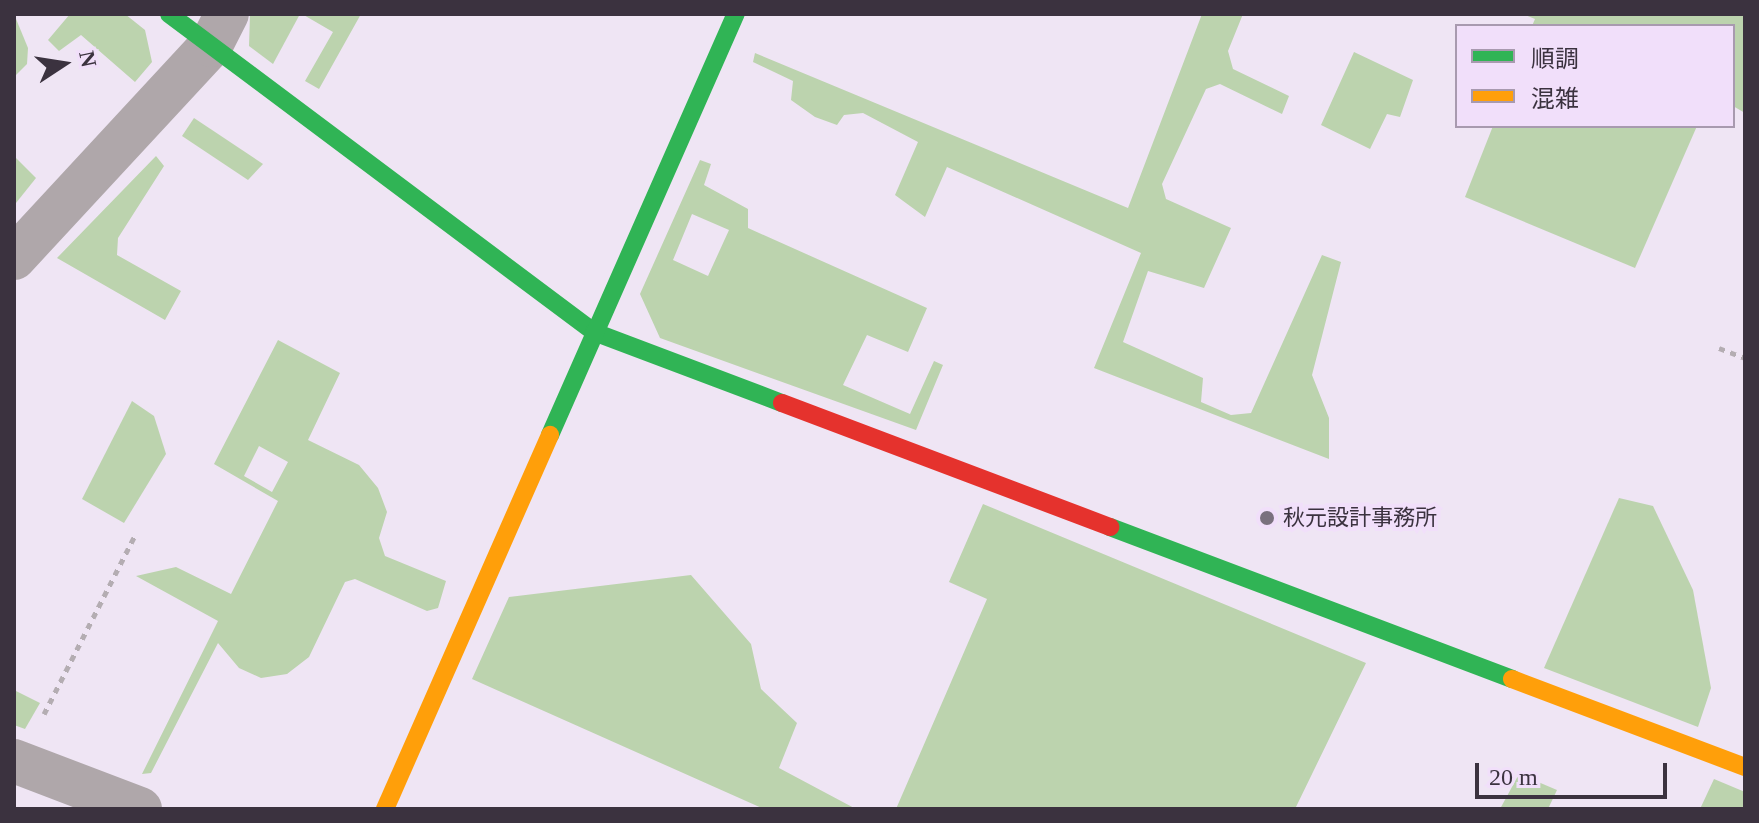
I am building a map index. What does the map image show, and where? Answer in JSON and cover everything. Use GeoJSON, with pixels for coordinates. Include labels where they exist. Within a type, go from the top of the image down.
{"type":"FeatureCollection","features":[{"type":"Feature","properties":{"kind":"street"},"geometry":{"type":"LineString","coordinates":[[169,14],[219,30],[594,332],[1745,767]]}},
{"type":"Feature","properties":{"kind":"street"},"geometry":{"type":"LineString","coordinates":[[385,809],[736,14]]}},
{"type":"Feature","properties":{"kind":"street"},"geometry":{"type":"LineString","coordinates":[[14,258],[219,30]]}},
{"type":"Feature","properties":{"kind":"street"},"geometry":{"type":"LineString","coordinates":[[16,762],[140,809]]}},
{"type":"Feature","properties":{"kind":"path"},"geometry":{"type":"LineString","coordinates":[[1719,348],[1745,358]]}},
{"type":"Feature","properties":{"kind":"path"},"geometry":{"type":"LineString","coordinates":[[16,762],[134,537]]}},
{"type":"Feature","properties":{"kind":"green space"},"geometry":{"type":"Polygon","coordinates":[[[14,14],[28,48],[27,64],[14,77],[14,14]]]}},
{"type":"Feature","properties":{"kind":"green space"},"geometry":{"type":"Polygon","coordinates":[[[70,14],[125,14],[145,30],[152,62],[135,82],[81,35],[59,51],[48,40],[70,14]]]}},
{"type":"Feature","properties":{"kind":"green space"},"geometry":{"type":"Polygon","coordinates":[[[250,14],[300,14],[273,64],[249,46],[250,14]]]}},
{"type":"Feature","properties":{"kind":"green space"},"geometry":{"type":"Polygon","coordinates":[[[302,14],[361,14],[319,89],[305,81],[333,32],[302,14]]]}},
{"type":"Feature","properties":{"kind":"green space"},"geometry":{"type":"Polygon","coordinates":[[[1202,14],[1243,14],[1228,51],[1233,69],[1289,96],[1282,114],[1220,84],[1206,89],[1162,184],[1166,199],[1231,228],[1204,288],[1148,271],[1123,342],[1203,378],[1201,402],[1231,415],[1251,413],[1322,255],[1341,262],[1312,375],[1329,418],[1329,459],[1094,368],[1141,253],[947,167],[925,217],[895,195],[918,142],[863,113],[844,115],[837,125],[815,117],[791,100],[793,81],[753,62],[755,53],[1128,208],[1202,14]]]}},
{"type":"Feature","properties":{"kind":"green space"},"geometry":{"type":"Polygon","coordinates":[[[1523,14],[1745,14],[1745,113],[1735,107],[1735,24],[1533,24],[1535,19],[1523,14]]]}},
{"type":"Feature","properties":{"kind":"green space"},"geometry":{"type":"Polygon","coordinates":[[[1354,52],[1413,80],[1400,117],[1387,114],[1370,149],[1321,125],[1354,52]]]}},
{"type":"Feature","properties":{"kind":"green space"},"geometry":{"type":"Polygon","coordinates":[[[194,118],[263,164],[248,180],[182,136],[194,118]]]}},
{"type":"Feature","properties":{"kind":"green space"},"geometry":{"type":"Polygon","coordinates":[[[1492,128],[1696,128],[1635,268],[1465,197],[1492,128]]]}},
{"type":"Feature","properties":{"kind":"green space"},"geometry":{"type":"Polygon","coordinates":[[[14,156],[36,178],[16,203],[14,201],[14,156]]]}},
{"type":"Feature","properties":{"kind":"green space"},"geometry":{"type":"Polygon","coordinates":[[[156,156],[164,166],[118,238],[117,255],[181,291],[165,320],[57,258],[156,156]]]}},
{"type":"Feature","properties":{"kind":"green space"},"geometry":{"type":"Polygon","coordinates":[[[700,160],[711,164],[704,185],[748,209],[748,228],[927,308],[908,352],[867,335],[843,385],[910,414],[934,361],[943,365],[916,430],[660,338],[640,294],[700,160]],[[692,214],[673,260],[708,276],[729,230],[692,214]]]}},
{"type":"Feature","properties":{"kind":"green space"},"geometry":{"type":"Polygon","coordinates":[[[278,340],[340,373],[308,440],[359,465],[378,488],[387,512],[379,538],[385,556],[446,581],[438,608],[427,611],[355,579],[345,582],[309,657],[287,674],[261,678],[239,668],[218,643],[151,773],[142,774],[218,621],[136,576],[176,567],[231,594],[278,501],[214,464],[278,340]],[[259,446],[244,476],[272,492],[288,462],[259,446]]]}},
{"type":"Feature","properties":{"kind":"green space"},"geometry":{"type":"Polygon","coordinates":[[[132,401],[154,416],[166,454],[124,523],[82,499],[132,401]]]}},
{"type":"Feature","properties":{"kind":"green space"},"geometry":{"type":"Polygon","coordinates":[[[1619,498],[1653,506],[1693,590],[1711,688],[1698,727],[1544,668],[1619,498]]]}},
{"type":"Feature","properties":{"kind":"green space"},"geometry":{"type":"Polygon","coordinates":[[[983,504],[1366,663],[1295,809],[896,809],[987,599],[949,582],[983,504]]]}},
{"type":"Feature","properties":{"kind":"green space"},"geometry":{"type":"Polygon","coordinates":[[[691,575],[751,644],[761,689],[797,723],[779,768],[856,809],[764,809],[472,679],[509,597],[691,575]]]}},
{"type":"Feature","properties":{"kind":"green space"},"geometry":{"type":"Polygon","coordinates":[[[14,690],[40,703],[25,729],[14,725],[14,690]]]}},
{"type":"Feature","properties":{"kind":"green space"},"geometry":{"type":"Polygon","coordinates":[[[1519,774],[1557,790],[1548,809],[1500,809],[1519,774]]]}},
{"type":"Feature","properties":{"kind":"green space"},"geometry":{"type":"Polygon","coordinates":[[[1714,779],[1745,792],[1745,809],[1700,809],[1714,779]]]}},
{"type":"Feature","properties":{"kind":"traffic: fast"},"geometry":{"type":"LineString","coordinates":[[169,14],[594,332],[782,403]]}},
{"type":"Feature","properties":{"kind":"traffic: fast"},"geometry":{"type":"LineString","coordinates":[[550,435],[736,14]]}},
{"type":"Feature","properties":{"kind":"traffic: fast"},"geometry":{"type":"LineString","coordinates":[[1110,527],[1512,679]]}},
{"type":"Feature","properties":{"kind":"traffic: slow"},"geometry":{"type":"LineString","coordinates":[[385,809],[550,435]]}},
{"type":"Feature","properties":{"kind":"traffic: slow"},"geometry":{"type":"LineString","coordinates":[[1512,679],[1745,767]]}},
{"type":"Feature","properties":{"kind":"traffic: jam"},"geometry":{"type":"LineString","coordinates":[[782,403],[1110,527]]}},
{"type":"Feature","properties":{"kind":"place","name":"秋元設計事務所"},"geometry":{"type":"Point","coordinates":[1267,518]}}]}
